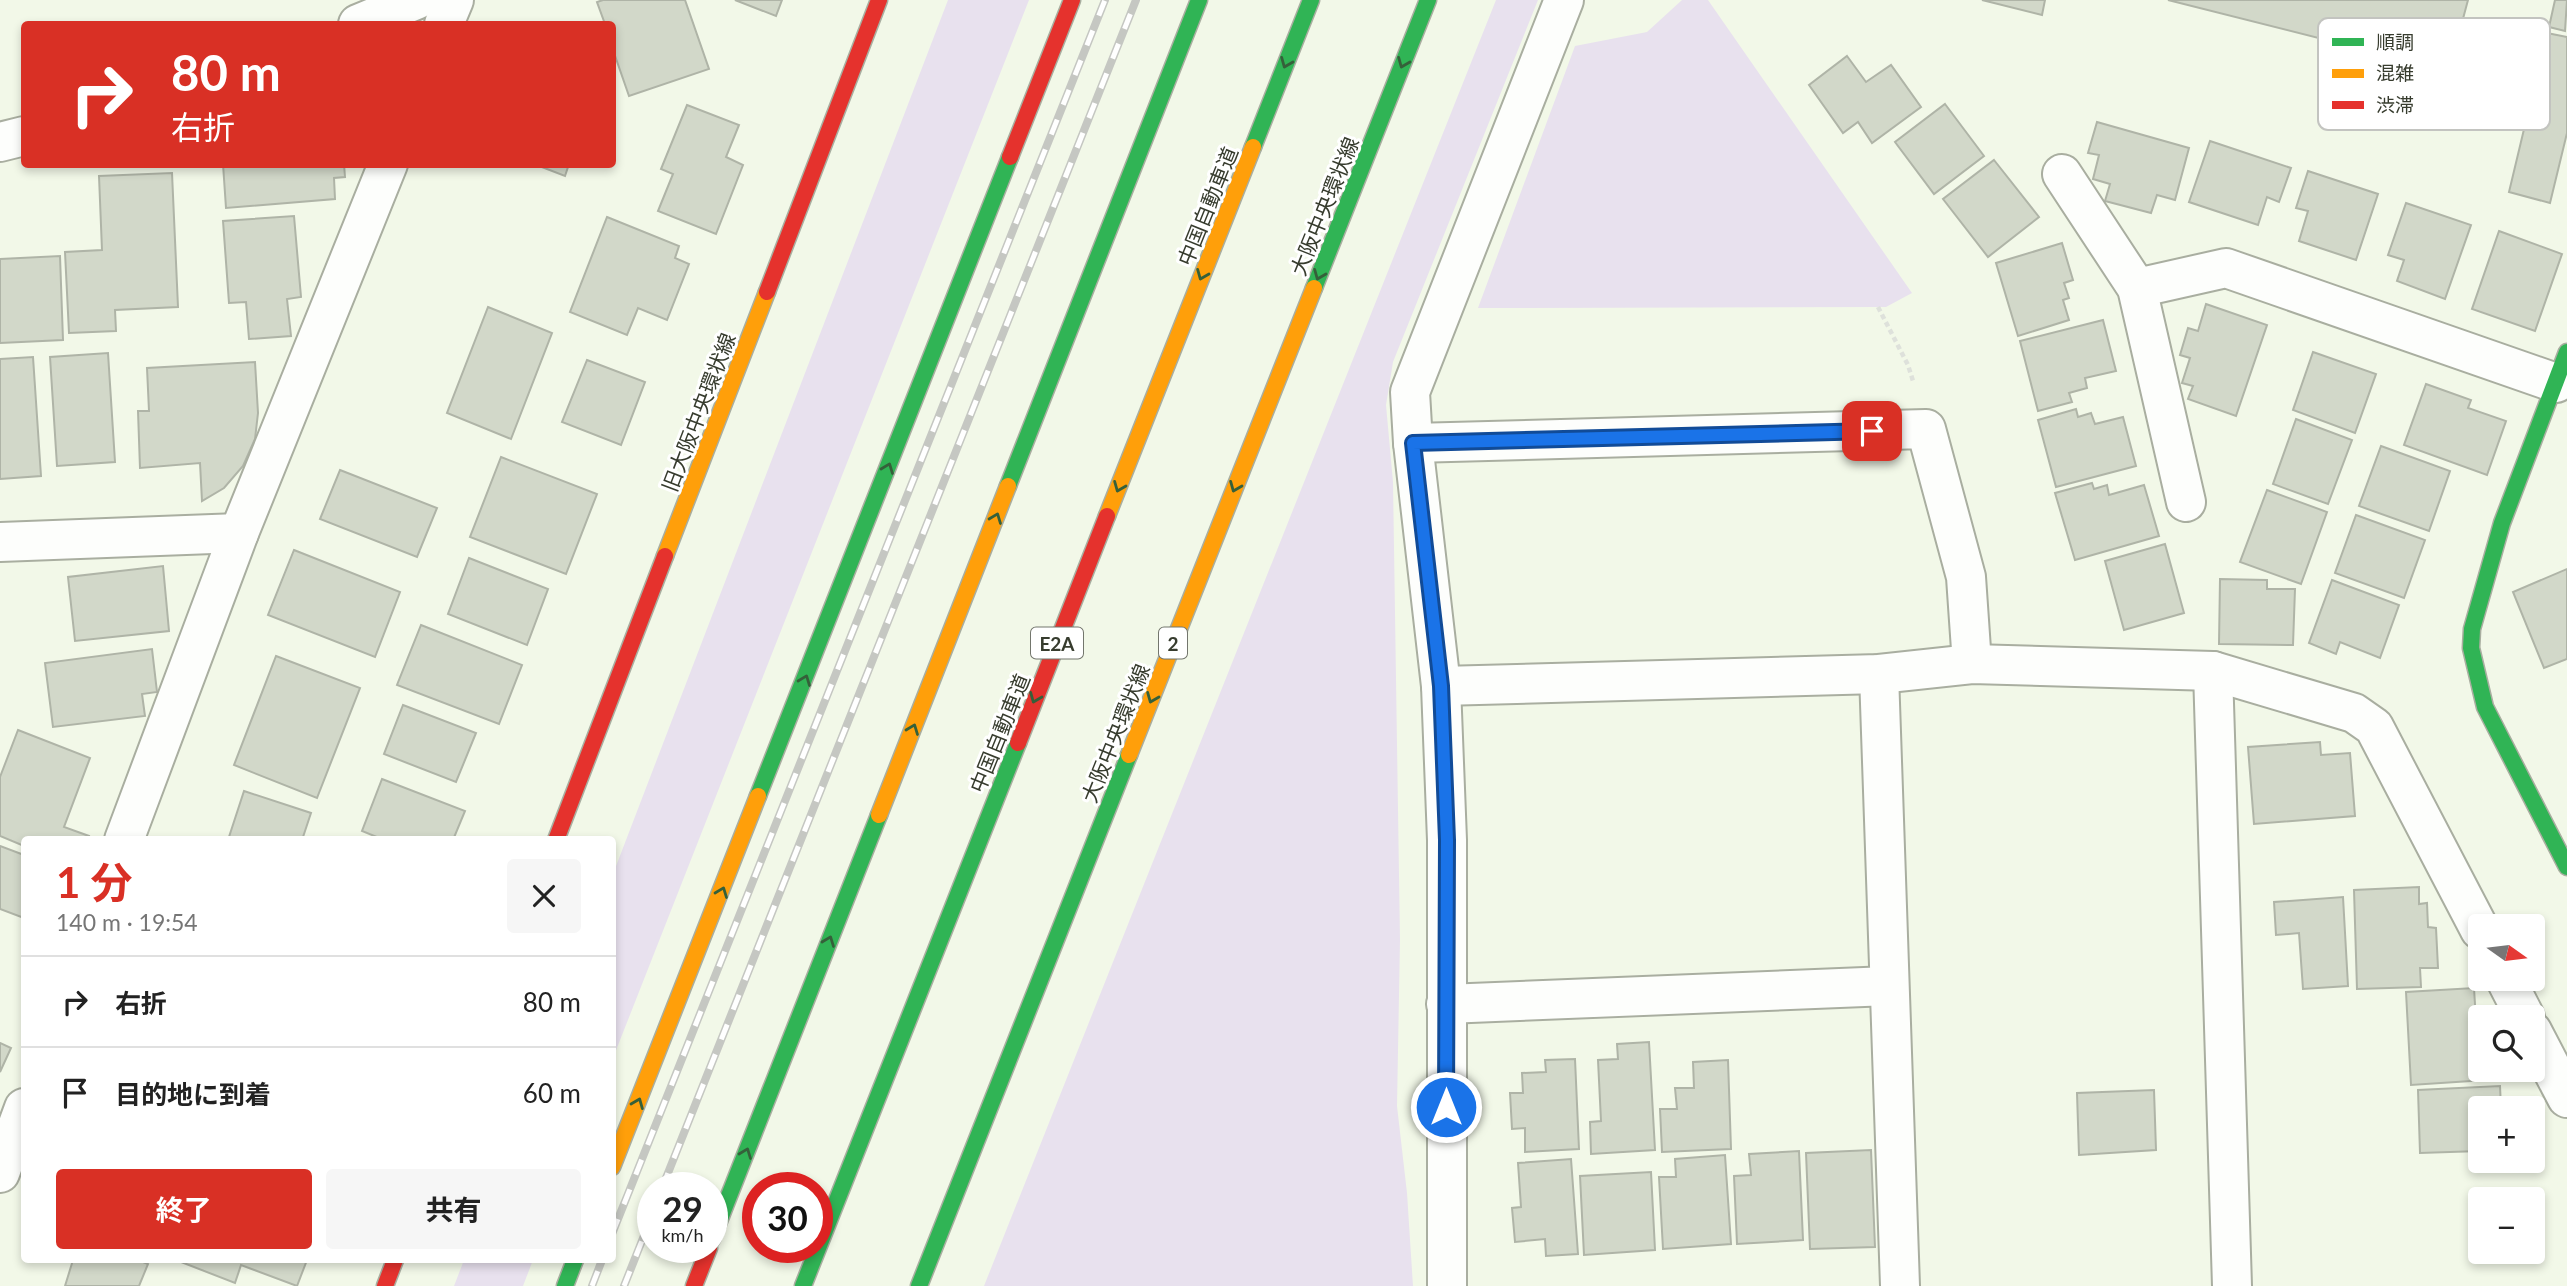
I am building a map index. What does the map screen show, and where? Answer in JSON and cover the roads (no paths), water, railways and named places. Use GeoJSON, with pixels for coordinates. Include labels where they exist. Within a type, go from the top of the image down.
{"type":"FeatureCollection","features":[{"type":"Feature","properties":{"kind":"main road","name":"旧大阪中央環状線"},"geometry":{"type":"LineString","coordinates":[[558,836],[879,0]]}},
{"type":"Feature","properties":{"kind":"main road"},"geometry":{"type":"LineString","coordinates":[[616,1157],[1072,0]]}},
{"type":"Feature","properties":{"kind":"main road"},"geometry":{"type":"LineString","coordinates":[[728,1198],[1199,0]]}},
{"type":"Feature","properties":{"kind":"main road","name":"中国自動車道"},"geometry":{"type":"LineString","coordinates":[[803,1286],[1311,0]]}},
{"type":"Feature","properties":{"kind":"main road","name":"大阪中央環状線"},"geometry":{"type":"LineString","coordinates":[[919,1286],[1428,0]]}},
{"type":"Feature","properties":{"kind":"main road"},"geometry":{"type":"LineString","coordinates":[[2561,367],[2502,523],[2472,629],[2471,648],[2485,708],[2567,867]]}},
{"type":"Feature","properties":{"kind":"main road"},"geometry":{"type":"LineString","coordinates":[[385,1286],[394,1263]]}},
{"type":"Feature","properties":{"kind":"main road"},"geometry":{"type":"LineString","coordinates":[[565,1286],[574,1263]]}},
{"type":"Feature","properties":{"kind":"main road"},"geometry":{"type":"LineString","coordinates":[[694,1286],[703,1263]]}},
{"type":"Feature","properties":{"kind":"street"},"geometry":{"type":"LineString","coordinates":[[365,21],[416,0]]}},
{"type":"Feature","properties":{"kind":"street"},"geometry":{"type":"LineString","coordinates":[[445,21],[454,0]]}},
{"type":"Feature","properties":{"kind":"street"},"geometry":{"type":"LineString","coordinates":[[1447,1286],[1447,840],[1441,686],[1413,443],[1410,391],[1564,0]]}},
{"type":"Feature","properties":{"kind":"street"},"geometry":{"type":"LineString","coordinates":[[0,142],[21,136]]}},
{"type":"Feature","properties":{"kind":"street"},"geometry":{"type":"LineString","coordinates":[[125,836],[239,533],[386,168]]}},
{"type":"Feature","properties":{"kind":"street"},"geometry":{"type":"LineString","coordinates":[[2062,174],[2137,288],[2186,502]]}},
{"type":"Feature","properties":{"kind":"street"},"geometry":{"type":"LineString","coordinates":[[2137,288],[2226,268],[2561,367]]}},
{"type":"Feature","properties":{"kind":"street"},"geometry":{"type":"LineString","coordinates":[[1413,443],[1926,429],[1966,576],[1972,664]]}},
{"type":"Feature","properties":{"kind":"street"},"geometry":{"type":"LineString","coordinates":[[0,542],[239,533]]}},
{"type":"Feature","properties":{"kind":"street"},"geometry":{"type":"LineString","coordinates":[[1441,686],[1879,674],[1972,664],[2213,671],[2354,713],[2374,727],[2472,914]]}},
{"type":"Feature","properties":{"kind":"street"},"geometry":{"type":"LineString","coordinates":[[2213,671],[2232,1286]]}},
{"type":"Feature","properties":{"kind":"street"},"geometry":{"type":"LineString","coordinates":[[1879,674],[1900,1286]]}},
{"type":"Feature","properties":{"kind":"street"},"geometry":{"type":"LineString","coordinates":[[1446,1004],[1889,986]]}},
{"type":"Feature","properties":{"kind":"street"},"geometry":{"type":"LineString","coordinates":[[2545,1056],[2567,1098]]}},
{"type":"Feature","properties":{"kind":"street"},"geometry":{"type":"LineString","coordinates":[[1,1167],[21,1116]]}},
{"type":"Feature","properties":{"kind":"railway"},"geometry":{"type":"LineString","coordinates":[[616,1224],[1105,0]]}},
{"type":"Feature","properties":{"kind":"railway"},"geometry":{"type":"LineString","coordinates":[[668,1172],[1136,0]]}},
{"type":"Feature","properties":{"kind":"railway"},"geometry":{"type":"LineString","coordinates":[[624,1286],[637,1253]]}},
{"type":"Feature","properties":{"kind":"railway"},"geometry":{"type":"LineString","coordinates":[[592,1286],[601,1263]]}}]}
